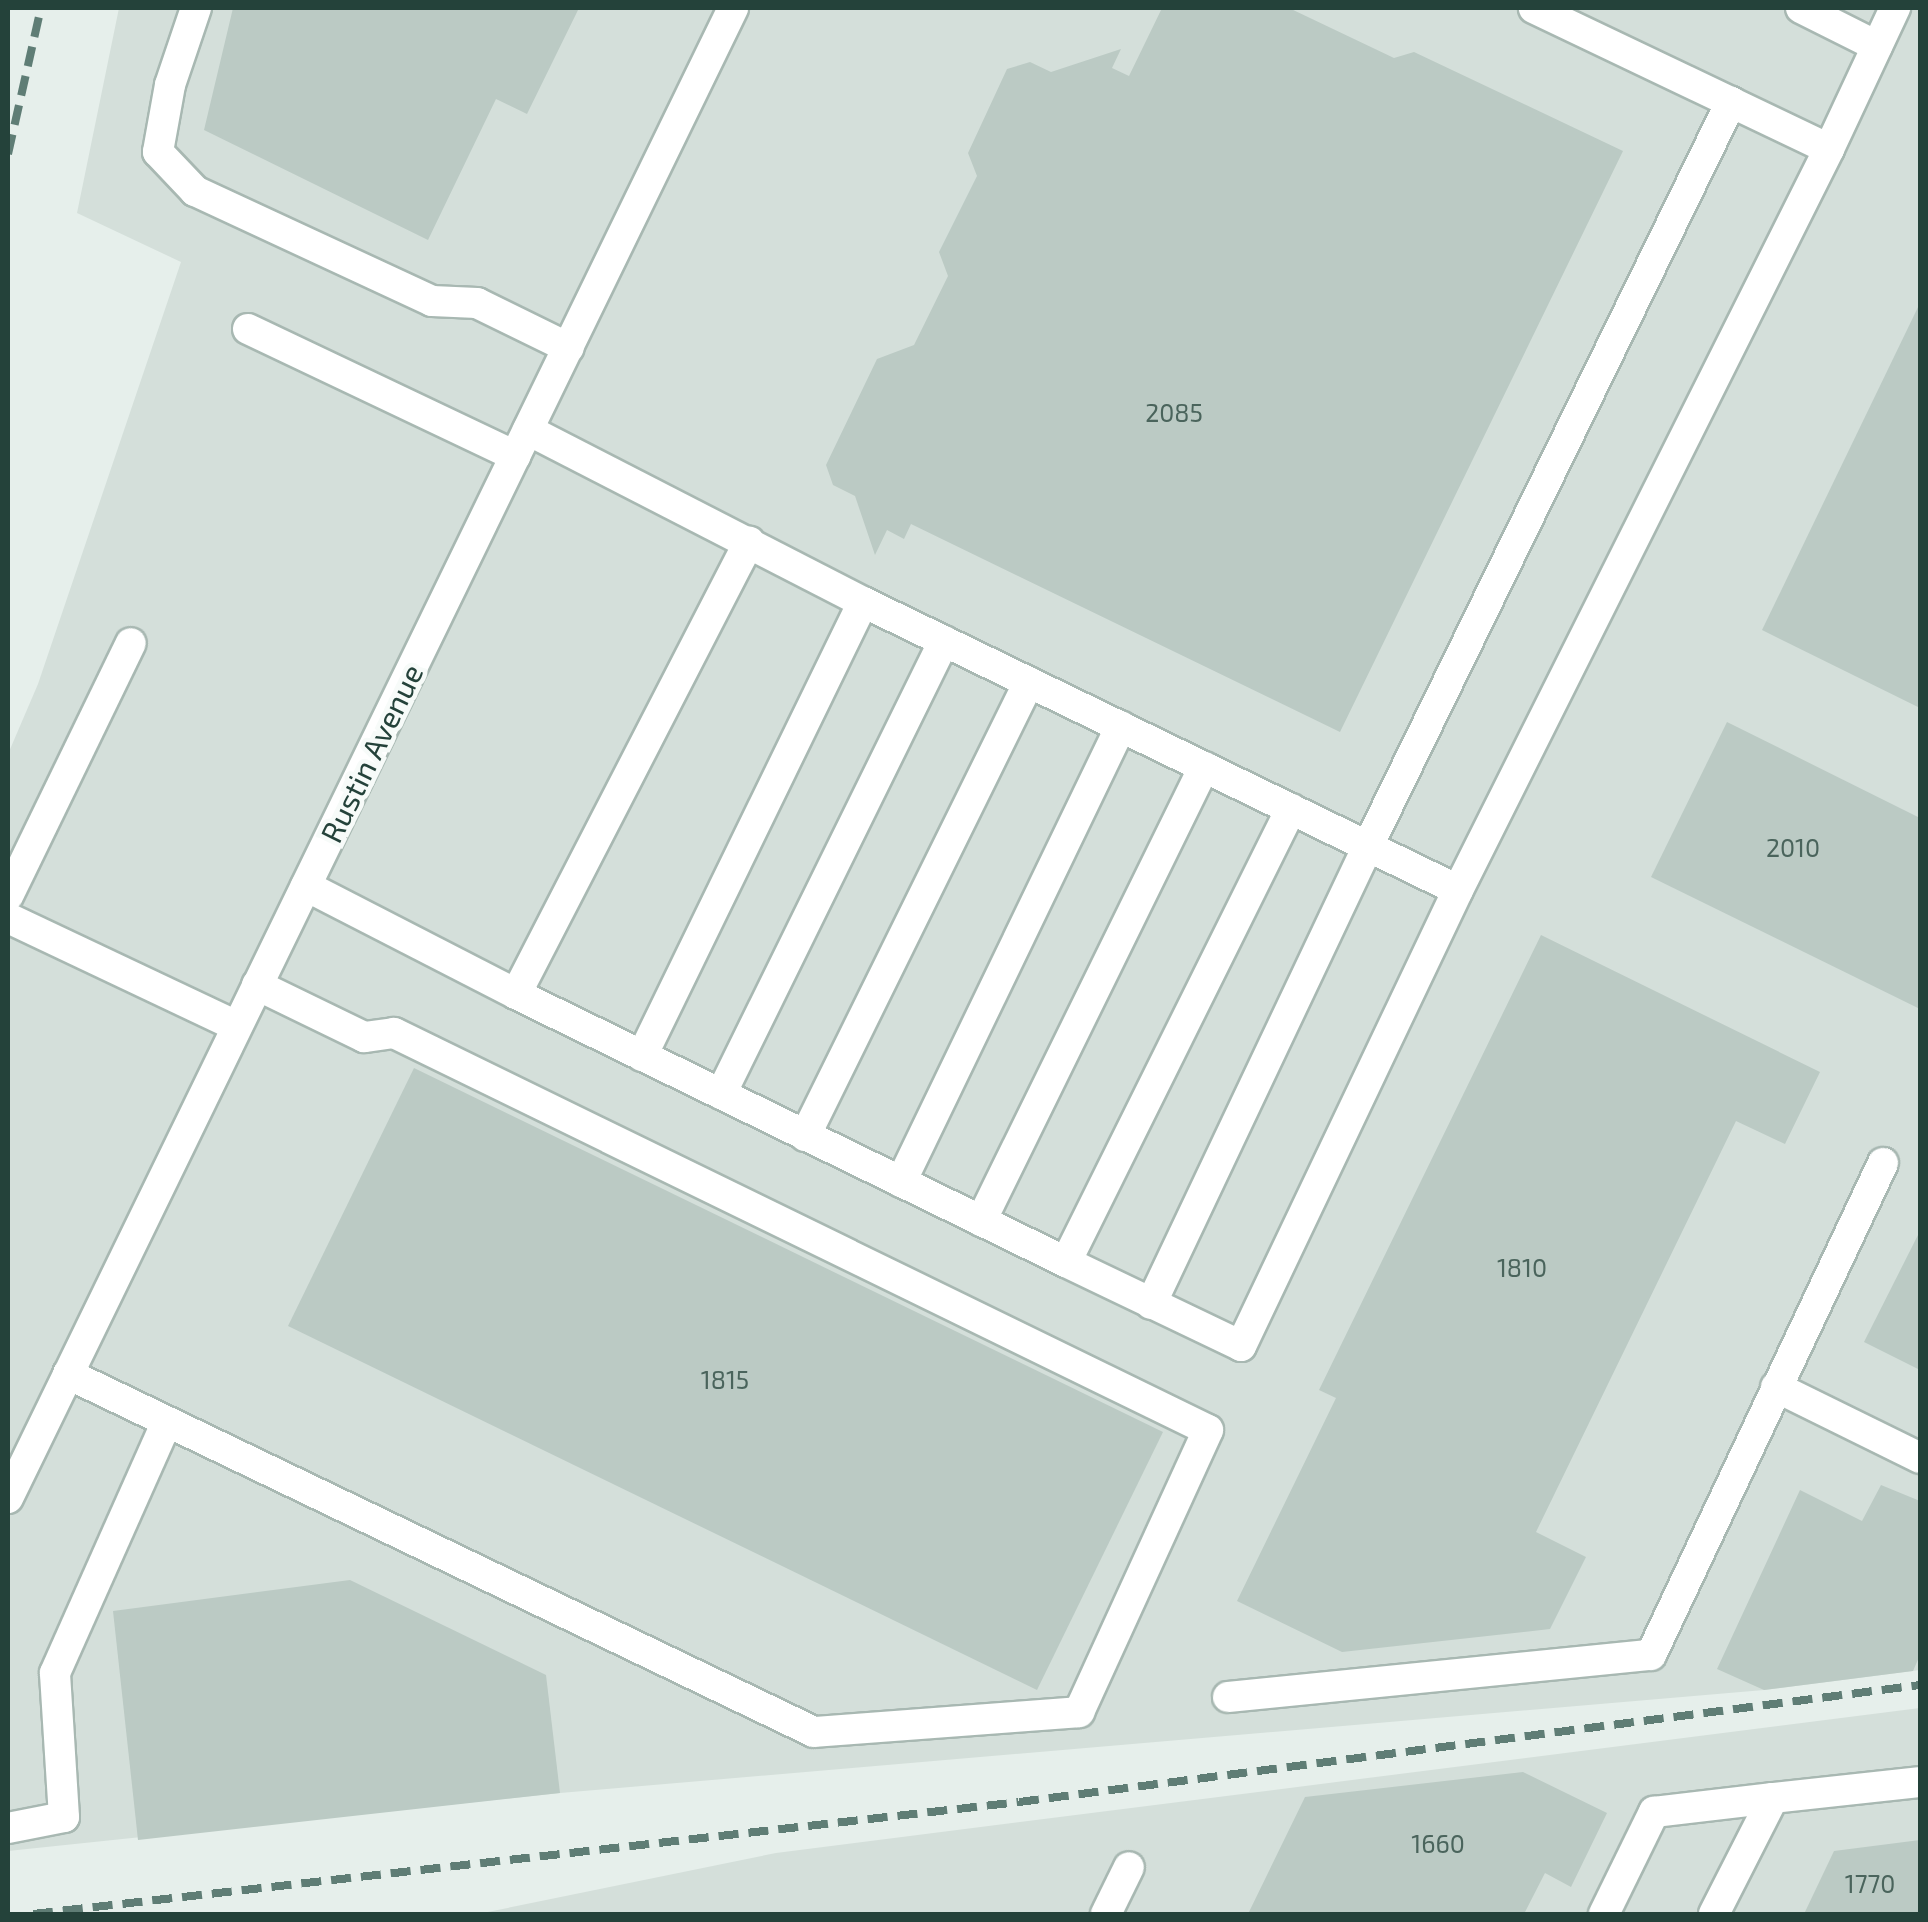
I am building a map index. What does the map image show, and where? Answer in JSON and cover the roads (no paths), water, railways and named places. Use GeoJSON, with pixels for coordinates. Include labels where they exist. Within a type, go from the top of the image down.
{"type":"FeatureCollection","features":[{"type":"Feature","properties":{"kind":"street"},"geometry":{"type":"LineString","coordinates":[[196,8],[170,85],[158,152],[195,191],[432,302],[477,303],[569,348]]}},
{"type":"Feature","properties":{"kind":"street","name":"Rustin Avenue"},"geometry":{"type":"LineString","coordinates":[[8,1498],[733,8]]}},
{"type":"Feature","properties":{"kind":"street"},"geometry":{"type":"LineString","coordinates":[[1534,8],[1829,149]]}},
{"type":"Feature","properties":{"kind":"street"},"geometry":{"type":"LineString","coordinates":[[1801,8],[1877,46]]}},
{"type":"Feature","properties":{"kind":"street"},"geometry":{"type":"LineString","coordinates":[[306,886],[516,994],[1240,1346],[1458,890],[1829,149],[1895,8]]}},
{"type":"Feature","properties":{"kind":"street"},"geometry":{"type":"LineString","coordinates":[[1151,1304],[1368,846],[1731,102]]}},
{"type":"Feature","properties":{"kind":"street"},"geometry":{"type":"LineString","coordinates":[[248,329],[749,542],[864,602],[1458,890]]}},
{"type":"Feature","properties":{"kind":"street"},"geometry":{"type":"LineString","coordinates":[[516,994],[749,542]]}},
{"type":"Feature","properties":{"kind":"street"},"geometry":{"type":"LineString","coordinates":[[642,1056],[864,602]]}},
{"type":"Feature","properties":{"kind":"street"},"geometry":{"type":"LineString","coordinates":[[720,1094],[944,641]]}},
{"type":"Feature","properties":{"kind":"street"},"geometry":{"type":"LineString","coordinates":[[8,896],[131,644]]}},
{"type":"Feature","properties":{"kind":"street"},"geometry":{"type":"LineString","coordinates":[[806,1136],[1029,682]]}},
{"type":"Feature","properties":{"kind":"street"},"geometry":{"type":"LineString","coordinates":[[902,1182],[1121,726]]}},
{"type":"Feature","properties":{"kind":"street"},"geometry":{"type":"LineString","coordinates":[[981,1221],[1204,767]]}},
{"type":"Feature","properties":{"kind":"street"},"geometry":{"type":"LineString","coordinates":[[1066,1262],[1292,809]]}},
{"type":"Feature","properties":{"kind":"street"},"geometry":{"type":"LineString","coordinates":[[8,918],[236,1026]]}},
{"type":"Feature","properties":{"kind":"street"},"geometry":{"type":"LineString","coordinates":[[68,1374],[814,1732],[1079,1712],[1208,1430],[394,1033],[364,1037],[257,985]]}},
{"type":"Feature","properties":{"kind":"street"},"geometry":{"type":"LineString","coordinates":[[1228,1697],[1651,1656],[1883,1163]]}},
{"type":"Feature","properties":{"kind":"street"},"geometry":{"type":"LineString","coordinates":[[1776,1387],[1920,1458]]}},
{"type":"Feature","properties":{"kind":"street"},"geometry":{"type":"LineString","coordinates":[[8,1828],[64,1817],[55,1673],[168,1422]]}},
{"type":"Feature","properties":{"kind":"street"},"geometry":{"type":"LineString","coordinates":[[1604,1914],[1654,1812],[1920,1782]]}},
{"type":"Feature","properties":{"kind":"street"},"geometry":{"type":"LineString","coordinates":[[1714,1914],[1772,1798]]}},
{"type":"Feature","properties":{"kind":"street"},"geometry":{"type":"LineString","coordinates":[[1106,1914],[1129,1867]]}},
{"type":"Feature","properties":{"kind":"railway"},"geometry":{"type":"LineString","coordinates":[[8,154],[41,8]]}},
{"type":"Feature","properties":{"kind":"railway"},"geometry":{"type":"LineString","coordinates":[[33,1914],[1019,1802],[1920,1685]]}}]}
